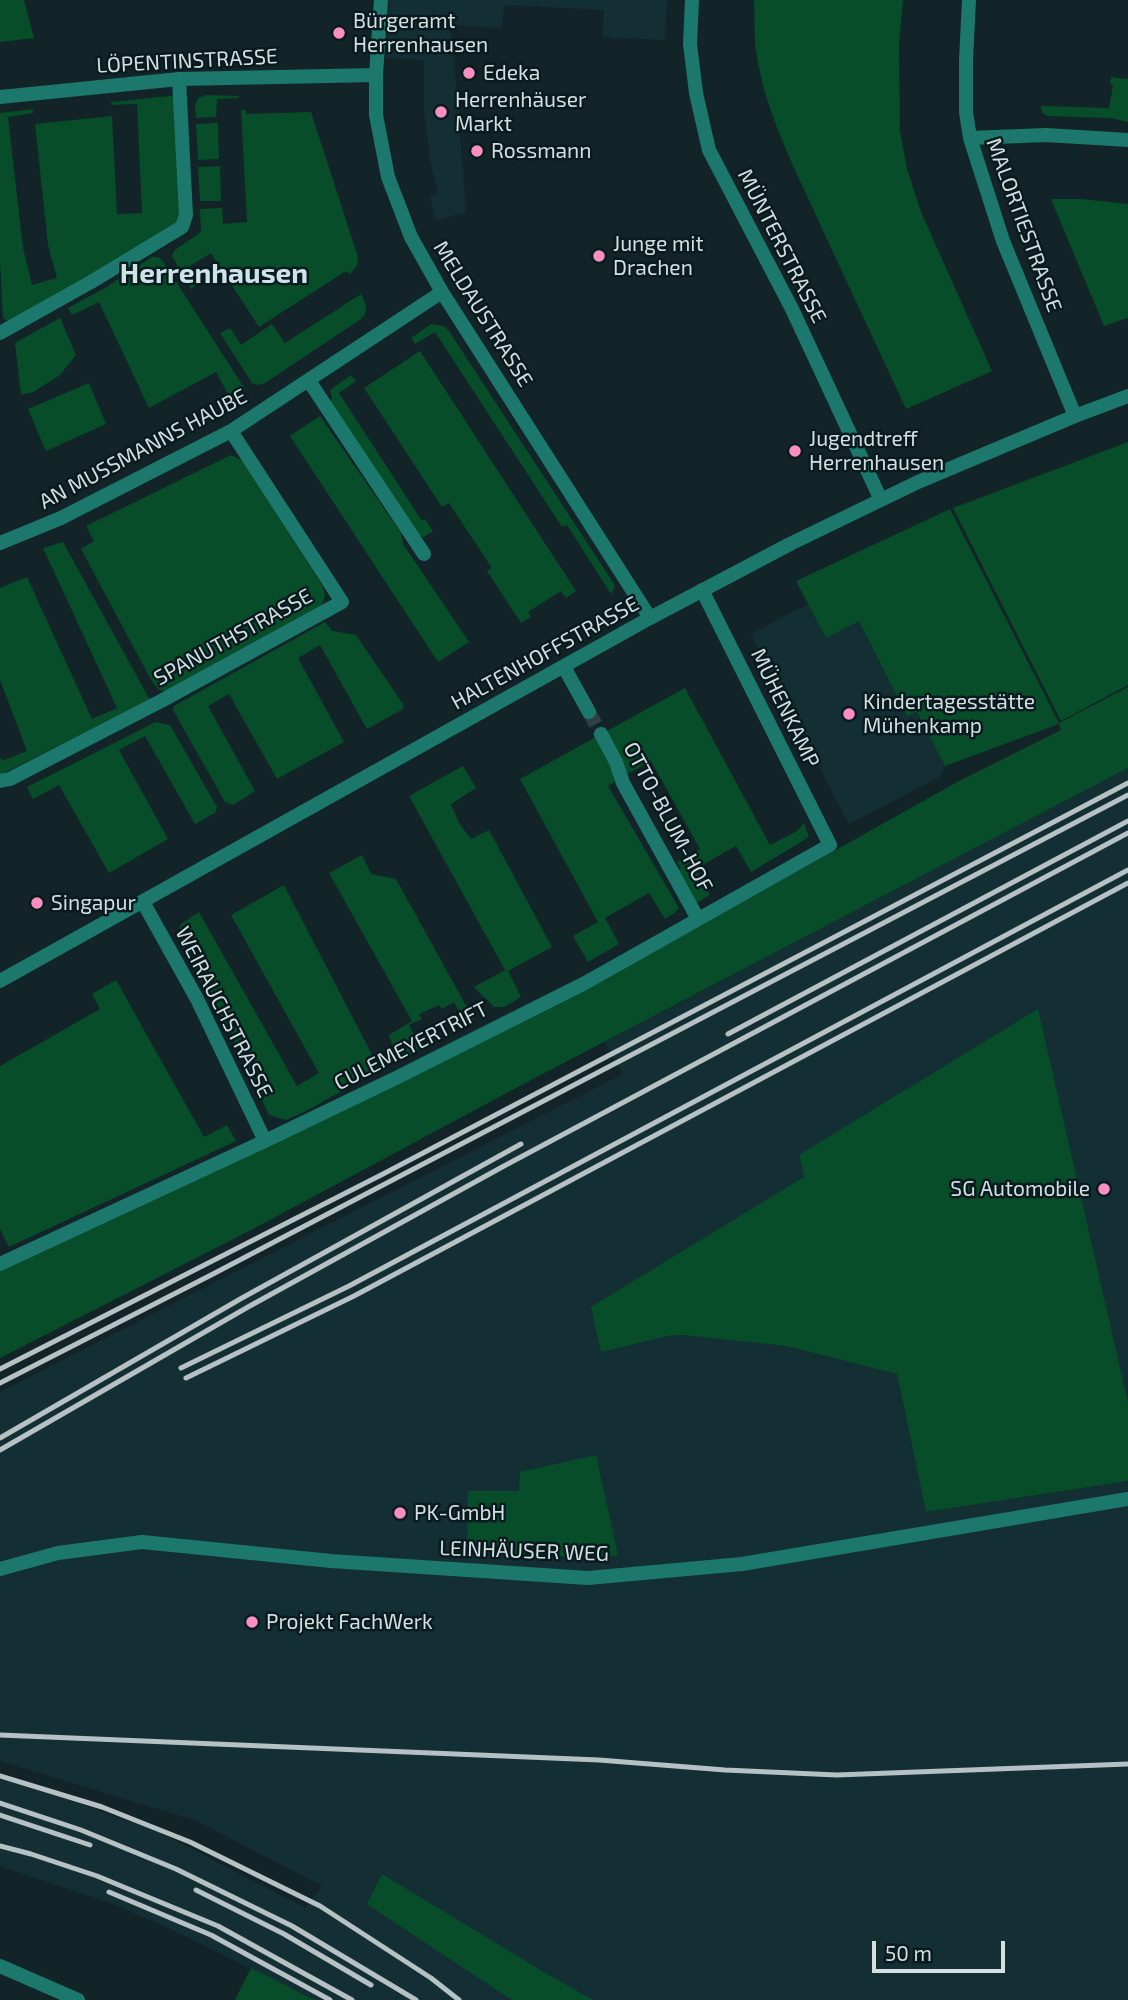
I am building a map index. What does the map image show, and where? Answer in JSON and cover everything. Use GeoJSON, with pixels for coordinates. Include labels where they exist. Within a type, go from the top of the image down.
{"type":"FeatureCollection","features":[{"type":"Feature","properties":{"kind":"street","name":"MELDAUSTRASSE"},"geometry":{"type":"LineString","coordinates":[[381,0],[376,115],[388,177],[411,237],[442,292],[650,618]]}},
{"type":"Feature","properties":{"kind":"street","name":"MÜNTERSTRASSE"},"geometry":{"type":"LineString","coordinates":[[692,0],[690,44],[696,93],[709,150],[792,309],[881,500]]}},
{"type":"Feature","properties":{"kind":"street","name":"MALORTIESTRASSE"},"geometry":{"type":"LineString","coordinates":[[969,0],[966,112],[970,138],[1003,241],[1075,416]]}},
{"type":"Feature","properties":{"kind":"street","name":"LÖPENTINSTRASSE"},"geometry":{"type":"LineString","coordinates":[[0,97],[179,79],[376,75]]}},
{"type":"Feature","properties":{"kind":"street"},"geometry":{"type":"LineString","coordinates":[[0,333],[182,228],[186,215],[179,79]]}},
{"type":"Feature","properties":{"kind":"street"},"geometry":{"type":"LineString","coordinates":[[970,138],[1046,135],[1128,140]]}},
{"type":"Feature","properties":{"kind":"street","name":"AN MUSSMANNS HAUBE"},"geometry":{"type":"LineString","coordinates":[[0,543],[61,517],[232,431],[442,292]]}},
{"type":"Feature","properties":{"kind":"street"},"geometry":{"type":"LineString","coordinates":[[309,381],[424,554]]}},
{"type":"Feature","properties":{"kind":"street","name":"HALTENHOFFSTRASSE"},"geometry":{"type":"LineString","coordinates":[[0,981],[650,618],[790,544],[881,500],[1075,416],[1128,396]]}},
{"type":"Feature","properties":{"kind":"street","name":"SPANUTHSTRASSE"},"geometry":{"type":"LineString","coordinates":[[5,780],[160,701],[342,601],[232,431]]}},
{"type":"Feature","properties":{"kind":"street","name":"MÜHENKAMP"},"geometry":{"type":"LineString","coordinates":[[702,590],[830,845]]}},
{"type":"Feature","properties":{"kind":"street"},"geometry":{"type":"LineString","coordinates":[[564,667],[589,712]]}},
{"type":"Feature","properties":{"kind":"street","name":"OTTO-BLUM-HOF"},"geometry":{"type":"LineString","coordinates":[[601,734],[616,762],[623,783],[698,919]]}},
{"type":"Feature","properties":{"kind":"street","name":"CULEMEYERTRIFT"},"geometry":{"type":"LineString","coordinates":[[0,1264],[265,1141],[585,984],[830,845]]}},
{"type":"Feature","properties":{"kind":"street","name":"WEIRAUCHSTRASSE"},"geometry":{"type":"LineString","coordinates":[[143,902],[197,999],[265,1141]]}},
{"type":"Feature","properties":{"kind":"street","name":"LEINHÄUSER WEG"},"geometry":{"type":"LineString","coordinates":[[0,1569],[58,1553],[142,1542],[331,1561],[588,1578],[742,1564],[1128,1499]]}},
{"type":"Feature","properties":{"kind":"street"},"geometry":{"type":"LineString","coordinates":[[0,1966],[79,2000]]}},
{"type":"Feature","properties":{"kind":"shaded area","name":"Herrenhäuser Markt"},"geometry":{"type":"Polygon","coordinates":[[[389,0],[667,0],[665,40],[603,37],[604,10],[504,5],[502,28],[446,25],[452,35],[466,212],[436,220],[430,197],[438,194],[430,160],[424,106],[424,60],[386,58],[389,0]]]}},
{"type":"Feature","properties":{"kind":"shaded area","name":"Kindertagesstätte Mühenkamp"},"geometry":{"type":"Polygon","coordinates":[[[808,604],[826,637],[859,620],[907,716],[917,712],[945,766],[941,776],[849,824],[751,634],[808,604]]]}},
{"type":"Feature","properties":{"kind":"shaded area"},"geometry":{"type":"Polygon","coordinates":[[[1128,768],[1128,1403],[842,1130],[799,1155],[804,1176],[668,1336],[684,1335],[786,1346],[897,1374],[926,1512],[1128,1481],[1128,2000],[314,2000],[173,1930],[111,1903],[0,1866],[0,1779],[30,1786],[159,1832],[305,1908],[322,1886],[197,1821],[0,1761],[0,1392],[623,1074],[605,1042],[1128,768]],[[468,1491],[468,1552],[593,1558],[520,1491],[468,1491]]]}},
{"type":"Feature","properties":{"kind":"green space"},"geometry":{"type":"Polygon","coordinates":[[[0,0],[24,0],[34,38],[0,42],[0,0]]]}},
{"type":"Feature","properties":{"kind":"green space"},"geometry":{"type":"Polygon","coordinates":[[[754,0],[903,0],[899,43],[900,131],[907,169],[921,212],[992,371],[906,409],[776,125],[758,63],[754,0]]]}},
{"type":"Feature","properties":{"kind":"green space"},"geometry":{"type":"Polygon","coordinates":[[[1111,77],[1128,79],[1128,122],[1110,118],[1048,116],[1042,113],[1041,106],[1109,108],[1113,86],[1110,83],[1111,77]]]}},
{"type":"Feature","properties":{"kind":"green space"},"geometry":{"type":"Polygon","coordinates":[[[180,95],[185,222],[9,322],[3,318],[0,262],[0,113],[33,109],[33,113],[8,117],[23,248],[32,285],[57,278],[48,245],[35,124],[112,116],[117,214],[142,213],[137,104],[111,105],[111,102],[180,95]]]}},
{"type":"Feature","properties":{"kind":"green space"},"geometry":{"type":"Polygon","coordinates":[[[207,95],[240,98],[217,99],[216,117],[196,118],[195,105],[198,98],[207,95]]]}},
{"type":"Feature","properties":{"kind":"green space"},"geometry":{"type":"Polygon","coordinates":[[[241,110],[246,110],[246,114],[311,112],[358,257],[357,265],[350,274],[346,271],[259,327],[211,253],[190,266],[200,283],[191,289],[172,256],[175,250],[201,232],[200,209],[222,208],[223,224],[247,222],[241,110]]]}},
{"type":"Feature","properties":{"kind":"green space"},"geometry":{"type":"Polygon","coordinates":[[[218,123],[219,159],[198,160],[196,124],[218,123]]]}},
{"type":"Feature","properties":{"kind":"green space"},"geometry":{"type":"Polygon","coordinates":[[[220,166],[221,201],[200,201],[198,167],[220,166]]]}},
{"type":"Feature","properties":{"kind":"green space"},"geometry":{"type":"Polygon","coordinates":[[[1051,199],[1128,204],[1128,318],[1104,326],[1051,199]]]}},
{"type":"Feature","properties":{"kind":"green space"},"geometry":{"type":"Polygon","coordinates":[[[152,257],[162,260],[245,389],[229,396],[216,372],[149,408],[99,302],[72,315],[68,308],[105,288],[152,257]]]}},
{"type":"Feature","properties":{"kind":"green space"},"geometry":{"type":"Polygon","coordinates":[[[361,294],[366,305],[361,319],[258,385],[252,383],[220,333],[230,328],[241,345],[272,324],[285,343],[361,294]]]}},
{"type":"Feature","properties":{"kind":"green space"},"geometry":{"type":"Polygon","coordinates":[[[60,318],[76,355],[60,375],[33,392],[21,395],[15,343],[60,318]]]}},
{"type":"Feature","properties":{"kind":"green space"},"geometry":{"type":"Polygon","coordinates":[[[431,324],[444,326],[449,331],[614,584],[611,594],[567,525],[562,527],[435,332],[415,344],[411,338],[431,324]]]}},
{"type":"Feature","properties":{"kind":"green space"},"geometry":{"type":"Polygon","coordinates":[[[420,351],[576,591],[566,598],[561,591],[528,612],[531,617],[521,623],[487,571],[492,568],[449,503],[442,507],[364,388],[420,351]]]}},
{"type":"Feature","properties":{"kind":"green space"},"geometry":{"type":"Polygon","coordinates":[[[351,375],[356,381],[339,393],[422,521],[425,519],[433,531],[424,537],[417,535],[328,403],[332,399],[330,390],[351,375]]]}},
{"type":"Feature","properties":{"kind":"green space"},"geometry":{"type":"Polygon","coordinates":[[[89,383],[106,424],[46,451],[28,409],[89,383]]]}},
{"type":"Feature","properties":{"kind":"green space"},"geometry":{"type":"Polygon","coordinates":[[[320,416],[401,533],[403,544],[469,642],[438,662],[290,436],[320,416]]]}},
{"type":"Feature","properties":{"kind":"green space"},"geometry":{"type":"Polygon","coordinates":[[[1128,442],[1128,685],[1061,721],[953,508],[1128,442]]]}},
{"type":"Feature","properties":{"kind":"green space"},"geometry":{"type":"Polygon","coordinates":[[[231,455],[243,461],[323,587],[325,596],[322,605],[314,611],[167,691],[159,690],[81,549],[94,541],[86,526],[231,455]]]}},
{"type":"Feature","properties":{"kind":"green space"},"geometry":{"type":"Polygon","coordinates":[[[950,509],[1059,723],[1128,687],[1128,768],[516,1088],[253,1229],[0,1358],[0,1264],[700,926],[959,781],[1061,730],[1059,724],[945,766],[917,712],[907,716],[859,621],[826,638],[796,581],[950,509]]]}},
{"type":"Feature","properties":{"kind":"green space"},"geometry":{"type":"Polygon","coordinates":[[[63,542],[150,700],[0,775],[0,757],[2,761],[27,751],[0,680],[0,588],[27,577],[92,719],[117,708],[43,548],[63,542]]]}},
{"type":"Feature","properties":{"kind":"green space"},"geometry":{"type":"Polygon","coordinates":[[[325,622],[332,631],[356,635],[403,704],[403,709],[367,729],[320,645],[298,658],[344,742],[277,779],[229,694],[208,706],[255,791],[233,805],[225,802],[173,710],[174,706],[325,622]]]}},
{"type":"Feature","properties":{"kind":"green space"},"geometry":{"type":"Polygon","coordinates":[[[685,688],[770,845],[797,831],[804,823],[809,837],[751,872],[736,846],[723,853],[696,869],[710,895],[696,903],[677,870],[681,868],[677,862],[700,849],[651,761],[627,774],[608,786],[679,908],[665,919],[649,893],[605,918],[619,944],[588,962],[573,936],[598,922],[520,779],[685,688]]]}},
{"type":"Feature","properties":{"kind":"green space"},"geometry":{"type":"Polygon","coordinates":[[[156,722],[170,725],[217,807],[215,813],[195,824],[145,736],[119,750],[168,839],[109,873],[59,785],[33,799],[27,787],[156,722]]]}},
{"type":"Feature","properties":{"kind":"green space"},"geometry":{"type":"Polygon","coordinates":[[[463,766],[476,788],[451,804],[459,823],[471,839],[489,830],[552,947],[508,971],[521,997],[504,1007],[494,1007],[474,987],[505,970],[409,796],[463,766]]]}},
{"type":"Feature","properties":{"kind":"green space"},"geometry":{"type":"Polygon","coordinates":[[[362,855],[371,874],[396,879],[474,1020],[466,1025],[454,1002],[442,1009],[439,1005],[419,1014],[422,1019],[409,1025],[421,1048],[401,1060],[394,1051],[389,1035],[412,1021],[329,873],[362,855]]]}},
{"type":"Feature","properties":{"kind":"green space"},"geometry":{"type":"Polygon","coordinates":[[[284,885],[380,1070],[286,1120],[269,1115],[231,1033],[181,944],[178,932],[181,924],[199,912],[297,1086],[319,1073],[231,915],[284,885]]]}},
{"type":"Feature","properties":{"kind":"green space"},"geometry":{"type":"Polygon","coordinates":[[[116,980],[204,1137],[227,1125],[236,1141],[9,1247],[0,1229],[0,1066],[100,1009],[92,994],[116,980]]]}},
{"type":"Feature","properties":{"kind":"green space"},"geometry":{"type":"Polygon","coordinates":[[[1038,1009],[1128,1403],[1128,1481],[926,1512],[897,1374],[786,1346],[684,1335],[667,1336],[601,1352],[591,1307],[804,1177],[799,1155],[1038,1009]]]}},
{"type":"Feature","properties":{"kind":"green space"},"geometry":{"type":"Polygon","coordinates":[[[596,1455],[618,1555],[593,1558],[467,1552],[468,1491],[519,1491],[520,1472],[596,1455]]]}},
{"type":"Feature","properties":{"kind":"green space"},"geometry":{"type":"Polygon","coordinates":[[[382,1874],[593,2000],[512,2000],[367,1904],[382,1874]]]}},
{"type":"Feature","properties":{"kind":"green space"},"geometry":{"type":"Polygon","coordinates":[[[251,1968],[291,1988],[314,2000],[235,2000],[251,1968]]]}},
{"type":"Feature","properties":{"kind":"tunnel"},"geometry":{"type":"LineString","coordinates":[[589,712],[601,734]]}},
{"type":"Feature","properties":{"kind":"railway"},"geometry":{"type":"LineString","coordinates":[[0,1369],[383,1174],[1128,783]]}},
{"type":"Feature","properties":{"kind":"railway"},"geometry":{"type":"LineString","coordinates":[[0,1383],[1128,795]]}},
{"type":"Feature","properties":{"kind":"railway"},"geometry":{"type":"LineString","coordinates":[[728,1034],[1128,821]]}},
{"type":"Feature","properties":{"kind":"railway"},"geometry":{"type":"LineString","coordinates":[[0,1450],[248,1307],[504,1166],[1128,833]]}},
{"type":"Feature","properties":{"kind":"railway"},"geometry":{"type":"LineString","coordinates":[[181,1368],[349,1286],[1128,870]]}},
{"type":"Feature","properties":{"kind":"railway"},"geometry":{"type":"LineString","coordinates":[[186,1378],[354,1296],[1128,883]]}},
{"type":"Feature","properties":{"kind":"railway"},"geometry":{"type":"LineString","coordinates":[[0,1438],[242,1298],[521,1144]]}},
{"type":"Feature","properties":{"kind":"railway"},"geometry":{"type":"LineString","coordinates":[[0,1735],[599,1760],[837,1775],[1128,1764]]}},
{"type":"Feature","properties":{"kind":"railway"},"geometry":{"type":"LineString","coordinates":[[0,1776],[102,1807],[190,1842],[320,1906],[431,1978],[459,2000]]}},
{"type":"Feature","properties":{"kind":"railway"},"geometry":{"type":"LineString","coordinates":[[0,1803],[81,1830],[176,1869],[292,1926],[416,2000]]}},
{"type":"Feature","properties":{"kind":"railway"},"geometry":{"type":"LineString","coordinates":[[0,1815],[90,1845]]}},
{"type":"Feature","properties":{"kind":"railway"},"geometry":{"type":"LineString","coordinates":[[0,1846],[97,1876],[218,1926],[352,2000]]}},
{"type":"Feature","properties":{"kind":"railway"},"geometry":{"type":"LineString","coordinates":[[196,1890],[284,1934],[371,1985]]}},
{"type":"Feature","properties":{"kind":"railway"},"geometry":{"type":"LineString","coordinates":[[109,1892],[211,1935],[330,2000]]}},
{"type":"Feature","properties":{"kind":"place","name":"Bürgeramt Herrenhausen"},"geometry":{"type":"Point","coordinates":[339,33]}},
{"type":"Feature","properties":{"kind":"place","name":"Edeka"},"geometry":{"type":"Point","coordinates":[469,73]}},
{"type":"Feature","properties":{"kind":"place","name":"Herrenhäuser Markt"},"geometry":{"type":"Point","coordinates":[441,112]}},
{"type":"Feature","properties":{"kind":"place","name":"Rossmann"},"geometry":{"type":"Point","coordinates":[477,151]}},
{"type":"Feature","properties":{"kind":"place","name":"Junge mit Drachen"},"geometry":{"type":"Point","coordinates":[599,256]}},
{"type":"Feature","properties":{"kind":"place","name":"Jugendtreff Herrenhausen"},"geometry":{"type":"Point","coordinates":[795,451]}},
{"type":"Feature","properties":{"kind":"place","name":"Kindertagesstätte Mühenkamp"},"geometry":{"type":"Point","coordinates":[849,714]}},
{"type":"Feature","properties":{"kind":"place","name":"Singapur"},"geometry":{"type":"Point","coordinates":[37,903]}},
{"type":"Feature","properties":{"kind":"place","name":"SG Automobile"},"geometry":{"type":"Point","coordinates":[1104,1189]}},
{"type":"Feature","properties":{"kind":"place","name":"PK-GmbH"},"geometry":{"type":"Point","coordinates":[400,1513]}},
{"type":"Feature","properties":{"kind":"place","name":"Projekt FachWerk"},"geometry":{"type":"Point","coordinates":[252,1622]}},
{"type":"Feature","properties":{"kind":"district","name":"Herrenhausen"},"geometry":{"type":"Point","coordinates":[214,274]}}]}
